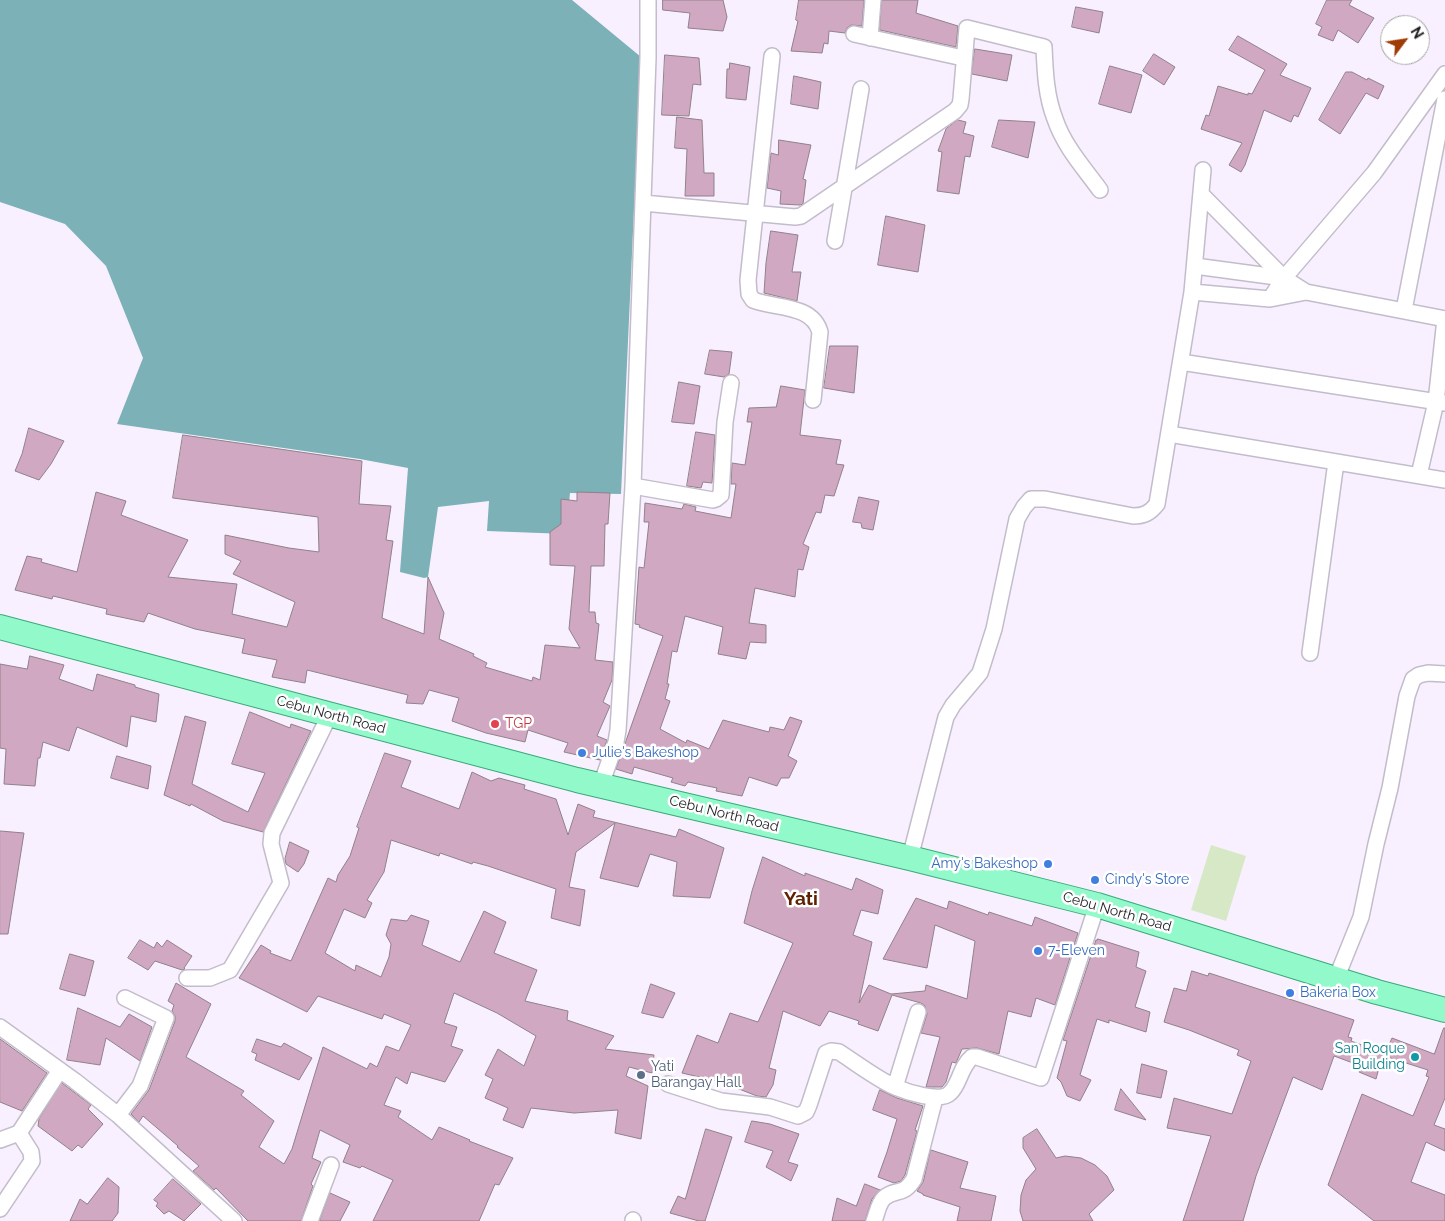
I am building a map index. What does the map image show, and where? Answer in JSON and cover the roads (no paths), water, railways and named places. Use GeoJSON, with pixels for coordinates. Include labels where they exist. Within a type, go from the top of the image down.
{"type":"FeatureCollection","features":[{"type":"Feature","properties":{"kind":"main road","name":"Cebu North Road"},"geometry":{"type":"LineString","coordinates":[[0,627],[576,780],[910,858],[1097,905],[1336,979],[1445,1010]]}},
{"type":"Feature","properties":{"kind":"street"},"geometry":{"type":"LineString","coordinates":[[601,785],[616,742],[618,730],[633,486],[648,58],[648,0]]}},
{"type":"Feature","properties":{"kind":"street"},"geometry":{"type":"LineString","coordinates":[[870,38],[873,0]]}},
{"type":"Feature","properties":{"kind":"street"},"geometry":{"type":"LineString","coordinates":[[643,203],[798,217],[955,111],[962,99],[967,28],[1044,47],[1046,84],[1054,118],[1067,144],[1100,190]]}},
{"type":"Feature","properties":{"kind":"street"},"geometry":{"type":"LineString","coordinates":[[854,34],[964,58]]}},
{"type":"Feature","properties":{"kind":"street"},"geometry":{"type":"LineString","coordinates":[[772,56],[754,212],[748,280],[749,294],[753,300],[796,310],[811,316],[817,323],[820,332],[814,400]]}},
{"type":"Feature","properties":{"kind":"street"},"geometry":{"type":"LineString","coordinates":[[1270,299],[1284,278],[1374,173],[1445,74]]}},
{"type":"Feature","properties":{"kind":"street"},"geometry":{"type":"LineString","coordinates":[[835,241],[861,89]]}},
{"type":"Feature","properties":{"kind":"street"},"geometry":{"type":"LineString","coordinates":[[1404,310],[1445,98]]}},
{"type":"Feature","properties":{"kind":"street"},"geometry":{"type":"LineString","coordinates":[[910,858],[946,717],[980,673],[994,629],[1016,519],[1024,507],[1031,499],[1045,499],[1141,516],[1151,512],[1157,504],[1192,292],[1203,170]]}},
{"type":"Feature","properties":{"kind":"street"},"geometry":{"type":"LineString","coordinates":[[1201,194],[1284,278],[1306,292]]}},
{"type":"Feature","properties":{"kind":"street"},"geometry":{"type":"LineString","coordinates":[[1195,266],[1284,278]]}},
{"type":"Feature","properties":{"kind":"street"},"geometry":{"type":"LineString","coordinates":[[1192,292],[1270,299],[1306,292],[1445,319],[1441,403],[1419,475]]}},
{"type":"Feature","properties":{"kind":"street"},"geometry":{"type":"LineString","coordinates":[[1181,362],[1441,403]]}},
{"type":"Feature","properties":{"kind":"street"},"geometry":{"type":"LineString","coordinates":[[633,486],[713,500],[719,498],[721,495],[725,422],[731,383]]}},
{"type":"Feature","properties":{"kind":"street"},"geometry":{"type":"LineString","coordinates":[[1169,434],[1445,480]]}},
{"type":"Feature","properties":{"kind":"street"},"geometry":{"type":"LineString","coordinates":[[1310,653],[1336,462]]}},
{"type":"Feature","properties":{"kind":"street"},"geometry":{"type":"LineString","coordinates":[[1336,979],[1361,917],[1390,788],[1407,696],[1413,679],[1428,673],[1445,674]]}},
{"type":"Feature","properties":{"kind":"street"},"geometry":{"type":"LineString","coordinates":[[187,978],[210,978],[230,970],[281,883],[271,844],[272,833],[330,714]]}},
{"type":"Feature","properties":{"kind":"street"},"geometry":{"type":"LineString","coordinates":[[668,1084],[722,1101],[770,1107],[798,1116],[806,1112],[826,1053],[831,1051],[839,1052],[895,1087],[934,1098],[944,1097],[952,1092],[963,1068],[972,1058],[977,1057],[1041,1078],[1097,905]]}},
{"type":"Feature","properties":{"kind":"street"},"geometry":{"type":"LineString","coordinates":[[118,1115],[140,1086],[166,1018],[125,998]]}},
{"type":"Feature","properties":{"kind":"street"},"geometry":{"type":"LineString","coordinates":[[895,1087],[918,1012]]}},
{"type":"Feature","properties":{"kind":"street"},"geometry":{"type":"LineString","coordinates":[[0,1027],[118,1115],[234,1221]]}},
{"type":"Feature","properties":{"kind":"street"},"geometry":{"type":"LineString","coordinates":[[0,1140],[20,1133],[60,1070]]}},
{"type":"Feature","properties":{"kind":"street"},"geometry":{"type":"LineString","coordinates":[[874,1221],[880,1204],[885,1197],[909,1188],[914,1179],[934,1098]]}},
{"type":"Feature","properties":{"kind":"street"},"geometry":{"type":"LineString","coordinates":[[0,1209],[32,1161],[31,1152],[20,1133]]}},
{"type":"Feature","properties":{"kind":"street"},"geometry":{"type":"LineString","coordinates":[[310,1221],[331,1165]]}},
{"type":"Feature","properties":{"kind":"water"},"geometry":{"type":"Polygon","coordinates":[[[0,0],[572,0],[641,57],[621,494],[570,493],[566,534],[487,531],[489,501],[438,507],[428,577],[424,578],[400,572],[408,468],[360,459],[117,424],[143,358],[106,266],[65,224],[0,202],[0,0]]]}},
{"type":"Feature","properties":{"kind":"place","name":"TGP"},"geometry":{"type":"Point","coordinates":[495,724]}},
{"type":"Feature","properties":{"kind":"place","name":"Julie's Bakeshop"},"geometry":{"type":"Point","coordinates":[582,753]}},
{"type":"Feature","properties":{"kind":"place","name":"Amy's Bakeshop"},"geometry":{"type":"Point","coordinates":[1048,864]}},
{"type":"Feature","properties":{"kind":"place","name":"Cindy's Store"},"geometry":{"type":"Point","coordinates":[1095,880]}},
{"type":"Feature","properties":{"kind":"place","name":"7-Eleven"},"geometry":{"type":"Point","coordinates":[1038,951]}},
{"type":"Feature","properties":{"kind":"place","name":"Bakeria Box"},"geometry":{"type":"Point","coordinates":[1290,993]}},
{"type":"Feature","properties":{"kind":"place","name":"San Roque Building"},"geometry":{"type":"Point","coordinates":[1415,1057]}},
{"type":"Feature","properties":{"kind":"place","name":"Yati Barangay Hall"},"geometry":{"type":"Point","coordinates":[641,1075]}},
{"type":"Feature","properties":{"kind":"district","name":"Yati"},"geometry":{"type":"Point","coordinates":[801,899]}}]}
